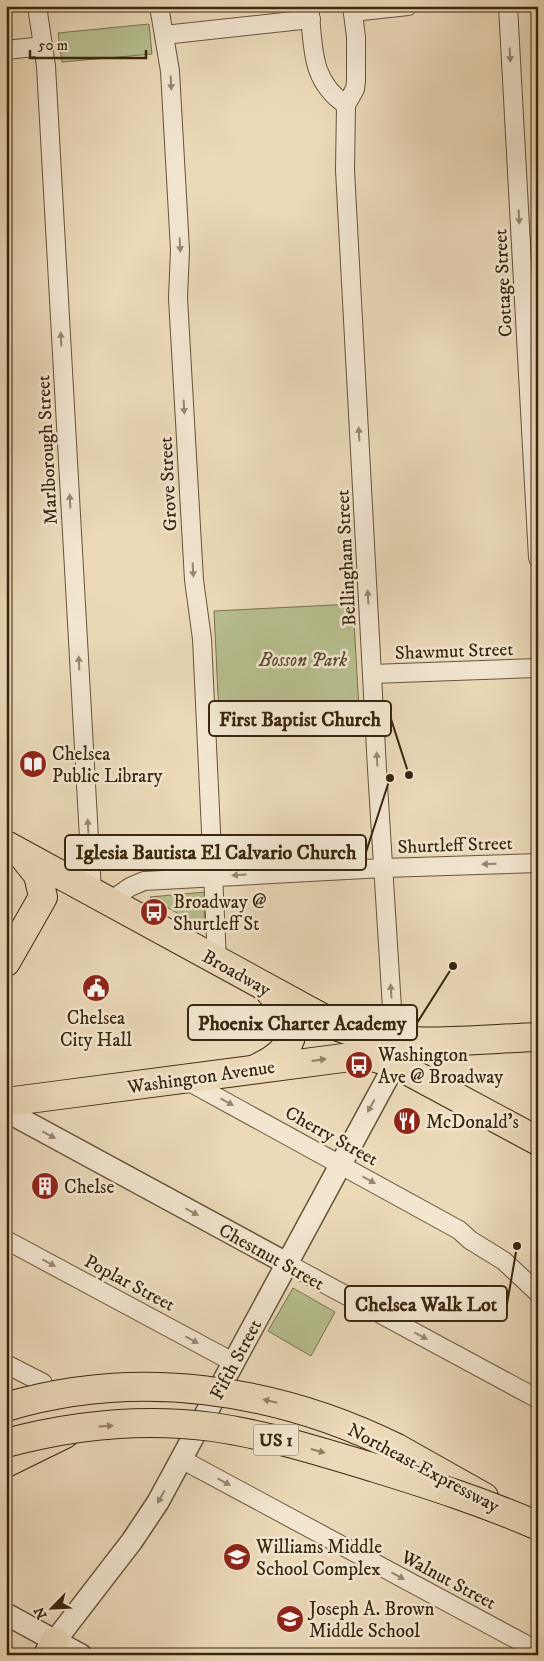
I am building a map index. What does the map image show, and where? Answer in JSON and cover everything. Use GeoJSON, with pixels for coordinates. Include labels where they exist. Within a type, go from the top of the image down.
{"type":"FeatureCollection","features":[{"type":"Feature","properties":{"kind":"main road","name":"Broadway"},"geometry":{"type":"LineString","coordinates":[[12,848],[264,987],[341,1028],[362,1035],[395,1052],[538,1141]]}},
{"type":"Feature","properties":{"kind":"main road"},"geometry":{"type":"LineString","coordinates":[[6,962],[43,897],[38,875],[26,859],[12,848]]}},
{"type":"Feature","properties":{"kind":"main road"},"geometry":{"type":"LineString","coordinates":[[43,897],[74,889],[101,897]]}},
{"type":"Feature","properties":{"kind":"main road"},"geometry":{"type":"LineString","coordinates":[[256,1069],[281,1054],[291,1041],[293,1034],[289,1012],[264,987]]}},
{"type":"Feature","properties":{"kind":"main road"},"geometry":{"type":"LineString","coordinates":[[395,1052],[538,1038]]}},
{"type":"Feature","properties":{"kind":"main road","name":"Washington Avenue"},"geometry":{"type":"LineString","coordinates":[[6,1102],[355,1056],[375,1057],[395,1052]]}},
{"type":"Feature","properties":{"kind":"main road","name":"Northeast Expressway"},"geometry":{"type":"LineString","coordinates":[[6,1407],[65,1393],[139,1387],[200,1389],[272,1401],[316,1414],[372,1436],[538,1526]]}},
{"type":"Feature","properties":{"kind":"main road","name":"Northeast Expressway"},"geometry":{"type":"LineString","coordinates":[[6,1444],[74,1429],[160,1424],[213,1427],[242,1432],[333,1455],[430,1484],[484,1503],[538,1526]]}},
{"type":"Feature","properties":{"kind":"main road"},"geometry":{"type":"LineString","coordinates":[[6,1463],[74,1429]]}},
{"type":"Feature","properties":{"kind":"street","name":"Marlborough Street"},"geometry":{"type":"LineString","coordinates":[[37,6],[44,46],[101,897]]}},
{"type":"Feature","properties":{"kind":"street","name":"Grove Street"},"geometry":{"type":"LineString","coordinates":[[159,6],[170,71],[180,250],[177,287],[194,580],[202,640],[217,960]]}},
{"type":"Feature","properties":{"kind":"street"},"geometry":{"type":"LineString","coordinates":[[353,9],[408,6]]}},
{"type":"Feature","properties":{"kind":"street","name":"Cottage Street"},"geometry":{"type":"LineString","coordinates":[[508,6],[538,558]]}},
{"type":"Feature","properties":{"kind":"street","name":"Bellingham Street"},"geometry":{"type":"LineString","coordinates":[[353,9],[356,81],[352,96],[346,105],[345,170],[372,674],[395,1052]]}},
{"type":"Feature","properties":{"kind":"street"},"geometry":{"type":"LineString","coordinates":[[164,35],[310,12],[319,76],[332,94],[346,105]]}},
{"type":"Feature","properties":{"kind":"street"},"geometry":{"type":"LineString","coordinates":[[6,50],[44,46]]}},
{"type":"Feature","properties":{"kind":"street","name":"Shawmut Street"},"geometry":{"type":"LineString","coordinates":[[372,674],[538,668]]}},
{"type":"Feature","properties":{"kind":"street","name":"Shurtleff Street"},"geometry":{"type":"LineString","coordinates":[[101,897],[144,881],[384,868],[538,863]]}},
{"type":"Feature","properties":{"kind":"street","name":"Fifth Street"},"geometry":{"type":"LineString","coordinates":[[51,1648],[141,1529],[181,1459],[286,1263],[395,1052]]}},
{"type":"Feature","properties":{"kind":"street","name":"Cherry Street"},"geometry":{"type":"LineString","coordinates":[[184,1079],[459,1230],[504,1261],[538,1292]]}},
{"type":"Feature","properties":{"kind":"street","name":"Chestnut Street"},"geometry":{"type":"LineString","coordinates":[[6,1111],[538,1400]]}},
{"type":"Feature","properties":{"kind":"street","name":"Poplar Street"},"geometry":{"type":"LineString","coordinates":[[6,1240],[233,1362]]}},
{"type":"Feature","properties":{"kind":"street"},"geometry":{"type":"LineString","coordinates":[[6,1364],[43,1383]]}},
{"type":"Feature","properties":{"kind":"street","name":"Walnut Street"},"geometry":{"type":"LineString","coordinates":[[181,1459],[538,1651]]}},
{"type":"Feature","properties":{"kind":"street"},"geometry":{"type":"LineString","coordinates":[[6,1614],[51,1648],[81,1655]]}},
{"type":"Feature","properties":{"kind":"green space"},"geometry":{"type":"Polygon","coordinates":[[[149,24],[152,54],[62,62],[58,33],[149,24]]]}},
{"type":"Feature","properties":{"kind":"green space","name":"Bosson Park"},"geometry":{"type":"Polygon","coordinates":[[[353,604],[359,709],[219,715],[214,611],[353,604]]]}},
{"type":"Feature","properties":{"kind":"green space"},"geometry":{"type":"Polygon","coordinates":[[[205,892],[204,929],[150,897],[205,892]]]}},
{"type":"Feature","properties":{"kind":"green space"},"geometry":{"type":"Polygon","coordinates":[[[293,1288],[335,1312],[311,1356],[268,1331],[293,1288]]]}},
{"type":"Feature","properties":{"kind":"place","name":"Chelsea Public Library"},"geometry":{"type":"Point","coordinates":[33,764]}},
{"type":"Feature","properties":{"kind":"place","name":"First Baptist Church"},"geometry":{"type":"Point","coordinates":[409,775]}},
{"type":"Feature","properties":{"kind":"place","name":"Iglesia Bautista El Calvario Church"},"geometry":{"type":"Point","coordinates":[390,778]}},
{"type":"Feature","properties":{"kind":"place","name":"Broadway @ Shurtleff St"},"geometry":{"type":"Point","coordinates":[154,912]}},
{"type":"Feature","properties":{"kind":"place","name":"Phoenix Charter Academy"},"geometry":{"type":"Point","coordinates":[453,966]}},
{"type":"Feature","properties":{"kind":"place","name":"Chelsea City Hall"},"geometry":{"type":"Point","coordinates":[96,988]}},
{"type":"Feature","properties":{"kind":"place","name":"Washington Ave @ Broadway"},"geometry":{"type":"Point","coordinates":[359,1065]}},
{"type":"Feature","properties":{"kind":"place","name":"McDonald's"},"geometry":{"type":"Point","coordinates":[407,1121]}},
{"type":"Feature","properties":{"kind":"place","name":"Chelse"},"geometry":{"type":"Point","coordinates":[45,1186]}},
{"type":"Feature","properties":{"kind":"place","name":"Chelsea Walk Lot"},"geometry":{"type":"Point","coordinates":[517,1246]}},
{"type":"Feature","properties":{"kind":"place","name":"Williams Middle School Complex"},"geometry":{"type":"Point","coordinates":[237,1557]}},
{"type":"Feature","properties":{"kind":"place","name":"Joseph A. Brown Middle School"},"geometry":{"type":"Point","coordinates":[290,1619]}}]}
